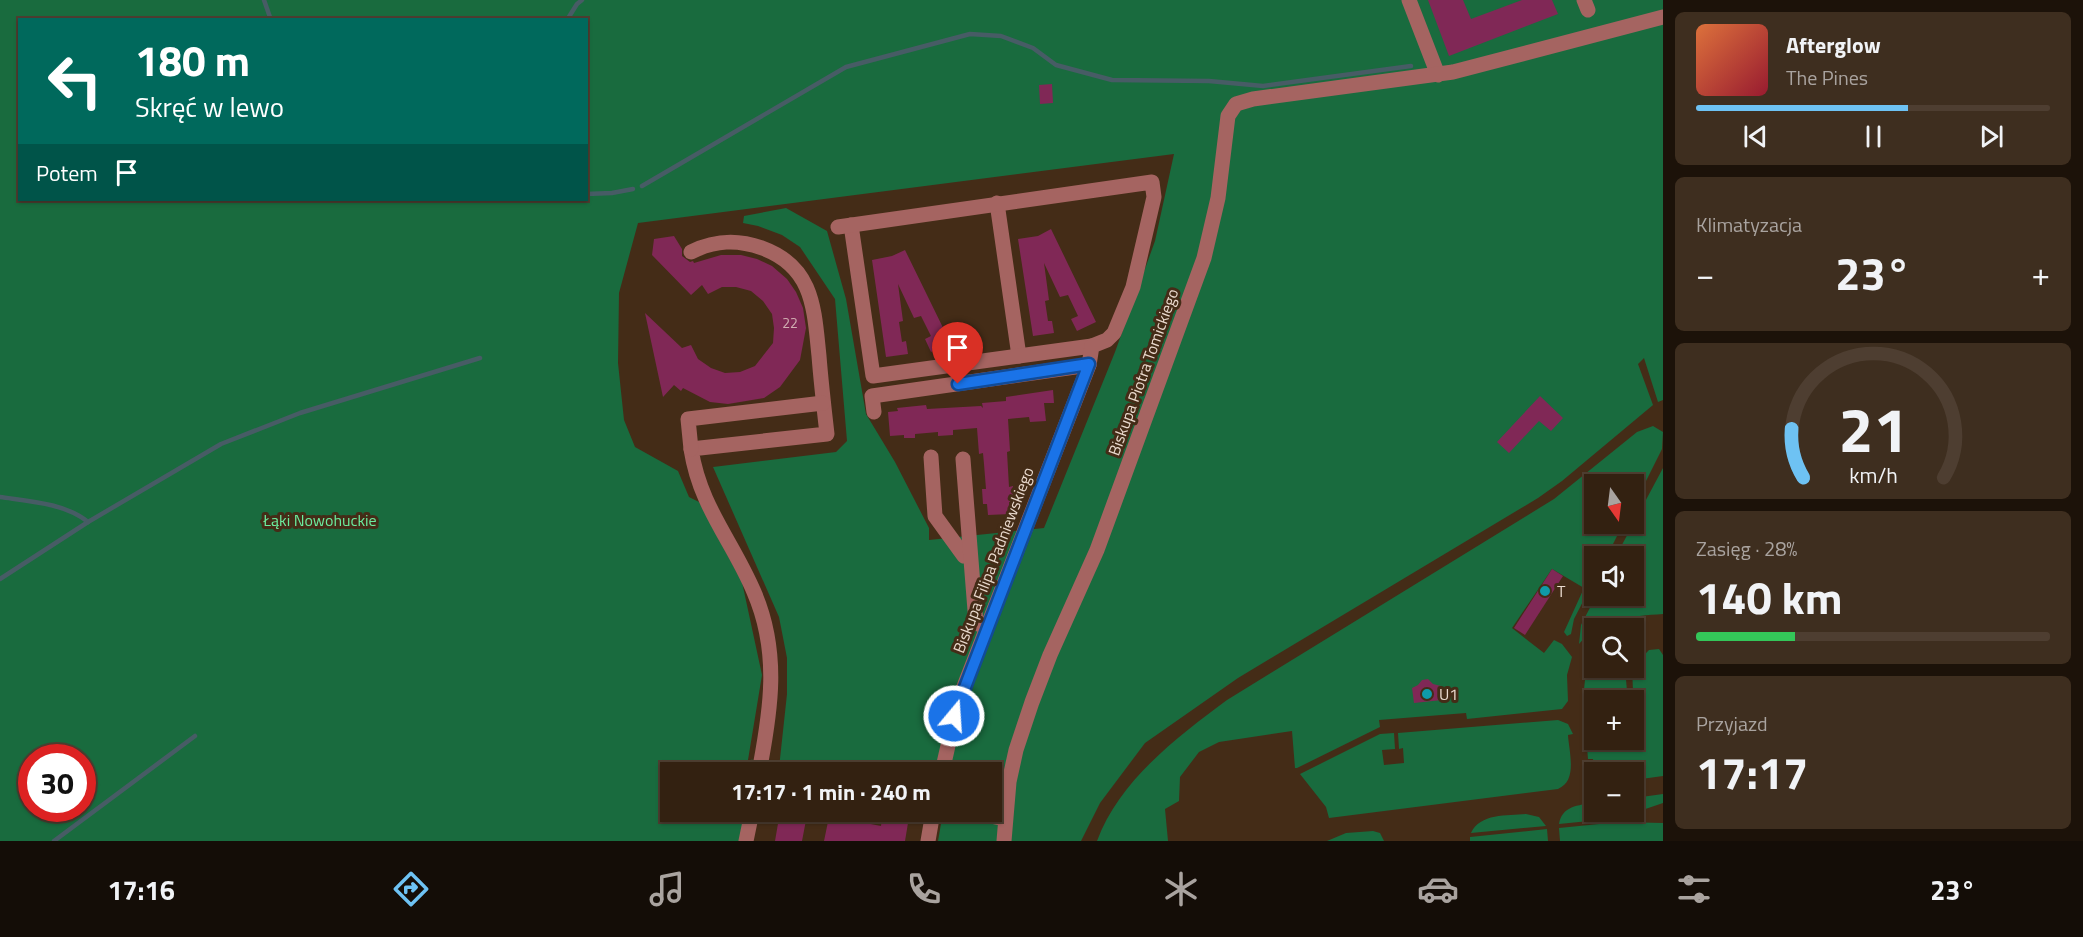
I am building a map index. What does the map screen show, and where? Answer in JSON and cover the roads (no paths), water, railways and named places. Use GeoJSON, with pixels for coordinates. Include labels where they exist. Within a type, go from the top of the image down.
{"type":"FeatureCollection","features":[{"type":"Feature","properties":{"kind":"street"},"geometry":{"type":"LineString","coordinates":[[1409,0],[1438,75]]}},
{"type":"Feature","properties":{"kind":"street","name":"Biskupa Piotra Tomickiego"},"geometry":{"type":"LineString","coordinates":[[1004,841],[1009,782],[1016,750],[1032,702],[1096,550],[1203,258],[1218,198],[1230,111],[1239,102],[1253,99],[1438,75],[1663,17]]}},
{"type":"Feature","properties":{"kind":"street"},"geometry":{"type":"LineString","coordinates":[[1152,182],[1154,197],[1133,287],[1114,333],[1107,340],[1092,346],[873,376],[845,226],[997,203],[1152,182]]}},
{"type":"Feature","properties":{"kind":"street"},"geometry":{"type":"LineString","coordinates":[[997,203],[1019,356]]}},
{"type":"Feature","properties":{"kind":"street"},"geometry":{"type":"LineString","coordinates":[[691,252],[706,245],[733,241],[770,251],[785,259],[797,270],[813,302],[827,434],[691,449]]}},
{"type":"Feature","properties":{"kind":"street","name":"Biskupa Filipa Padniewskiego"},"geometry":{"type":"LineString","coordinates":[[944,762],[958,702],[1089,364],[1092,346]]}},
{"type":"Feature","properties":{"kind":"street"},"geometry":{"type":"LineString","coordinates":[[874,412],[872,396],[1089,364]]}},
{"type":"Feature","properties":{"kind":"street"},"geometry":{"type":"LineString","coordinates":[[761,762],[772,689],[768,634],[754,591],[706,503],[694,468],[688,419],[823,403]]}},
{"type":"Feature","properties":{"kind":"street"},"geometry":{"type":"LineString","coordinates":[[930,457],[935,516],[964,556],[970,555]]}},
{"type":"Feature","properties":{"kind":"street"},"geometry":{"type":"LineString","coordinates":[[963,459],[976,623],[986,627]]}},
{"type":"Feature","properties":{"kind":"street"},"geometry":{"type":"LineString","coordinates":[[746,841],[750,822]]}},
{"type":"Feature","properties":{"kind":"street"},"geometry":{"type":"LineString","coordinates":[[928,841],[931,822]]}},
{"type":"Feature","properties":{"kind":"waterway"},"geometry":{"type":"LineString","coordinates":[[264,0],[270,18]]}},
{"type":"Feature","properties":{"kind":"waterway"},"geometry":{"type":"LineString","coordinates":[[568,18],[582,0]]}},
{"type":"Feature","properties":{"kind":"waterway"},"geometry":{"type":"LineString","coordinates":[[642,186],[846,67],[970,34],[1001,36],[1033,48],[1056,65],[1112,80],[1209,81],[1263,86],[1411,66]]}},
{"type":"Feature","properties":{"kind":"waterway"},"geometry":{"type":"LineString","coordinates":[[588,194],[633,189]]}},
{"type":"Feature","properties":{"kind":"waterway"},"geometry":{"type":"LineString","coordinates":[[0,579],[88,522],[221,444],[300,413],[480,358]]}},
{"type":"Feature","properties":{"kind":"waterway"},"geometry":{"type":"LineString","coordinates":[[0,497],[57,507],[88,522]]}},
{"type":"Feature","properties":{"kind":"waterway"},"geometry":{"type":"LineString","coordinates":[[54,841],[195,736]]}},
{"type":"Feature","properties":{"kind":"place","name":"T"},"geometry":{"type":"Point","coordinates":[1545,591]}},
{"type":"Feature","properties":{"kind":"place","name":"U1"},"geometry":{"type":"Point","coordinates":[1427,694]}},
{"type":"Feature","properties":{"kind":"park label","name":"Łąki Nowohuckie"},"geometry":{"type":"Point","coordinates":[320,520]}}]}
